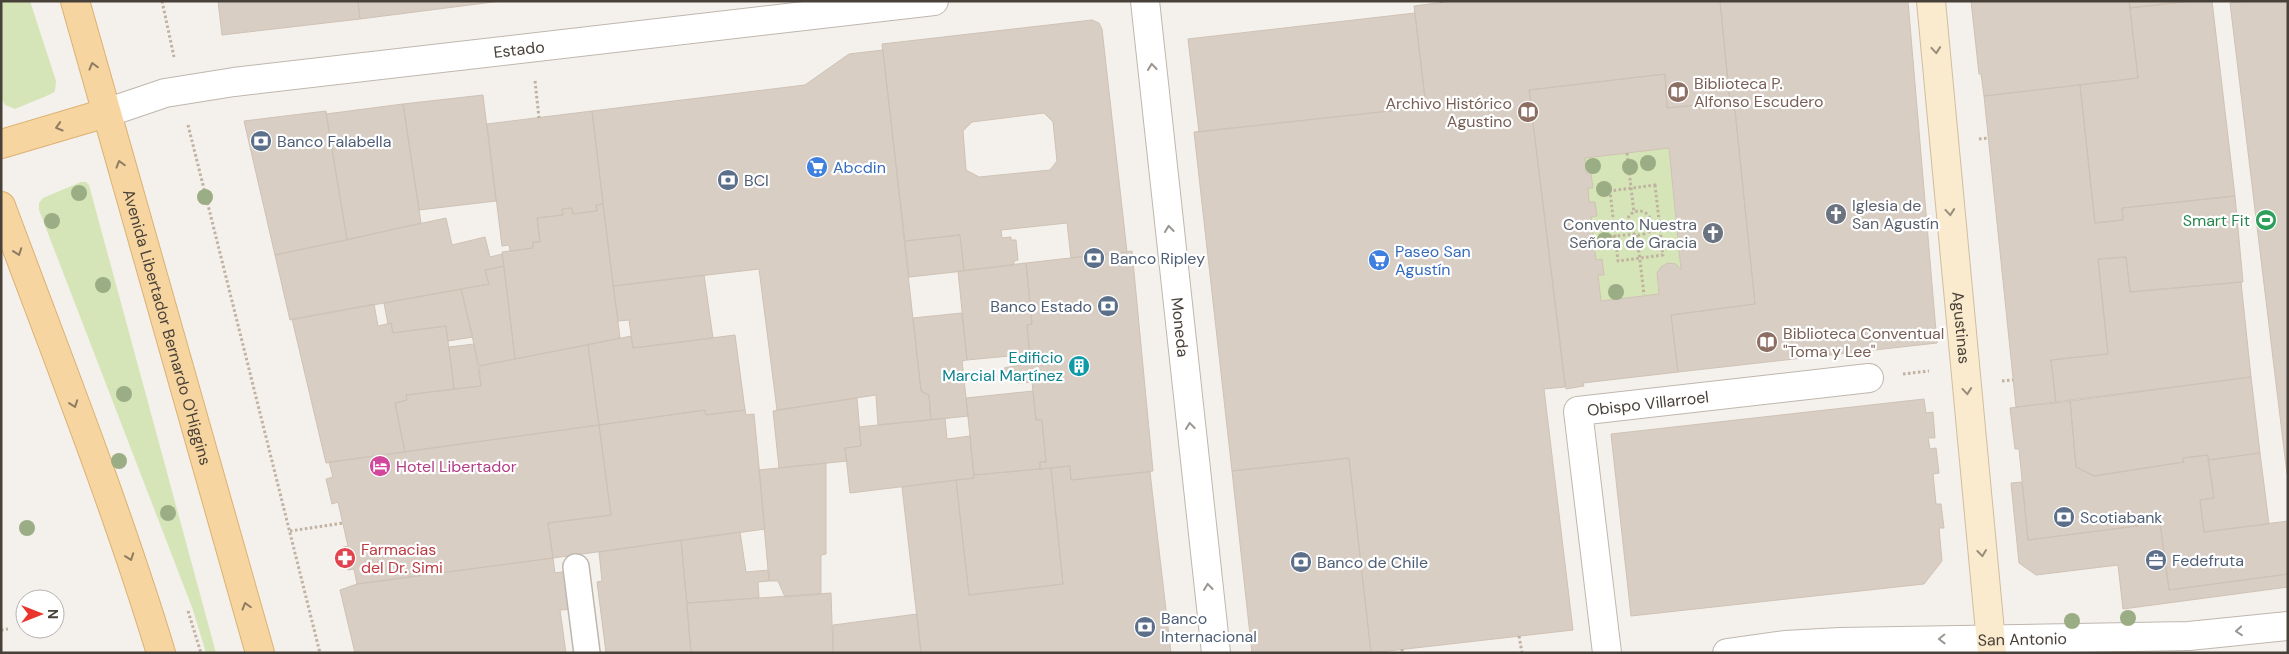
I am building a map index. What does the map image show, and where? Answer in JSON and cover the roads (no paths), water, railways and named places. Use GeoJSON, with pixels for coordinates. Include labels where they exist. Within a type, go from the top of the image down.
{"type":"FeatureCollection","features":[{"type":"Feature","properties":{"kind":"main road","name":"Avenida Libertador Bernardo O'Higgins"},"geometry":{"type":"LineString","coordinates":[[75,1],[260,653]]}},
{"type":"Feature","properties":{"kind":"main road","name":"Agustinas"},"geometry":{"type":"LineString","coordinates":[[1931,1],[1991,646]]}},
{"type":"Feature","properties":{"kind":"main road"},"geometry":{"type":"LineString","coordinates":[[1,144],[106,113]]}},
{"type":"Feature","properties":{"kind":"main road"},"geometry":{"type":"LineString","coordinates":[[1,206],[144,594],[161,653]]}},
{"type":"Feature","properties":{"kind":"street","name":"Estado"},"geometry":{"type":"LineString","coordinates":[[106,113],[180,90],[834,7],[934,1]]}},
{"type":"Feature","properties":{"kind":"street","name":"Moneda"},"geometry":{"type":"LineString","coordinates":[[1145,1],[1216,653]]}},
{"type":"Feature","properties":{"kind":"street","name":"Obispo Villarroel"},"geometry":{"type":"LineString","coordinates":[[1607,653],[1578,411],[1869,378]]}},
{"type":"Feature","properties":{"kind":"street","name":"San Antonio"},"geometry":{"type":"LineString","coordinates":[[1727,653],[1784,645],[1840,642],[1991,646],[2189,636],[2288,626]]}},
{"type":"Feature","properties":{"kind":"lane"},"geometry":{"type":"LineString","coordinates":[[576,567],[587,653]]}},
{"type":"Feature","properties":{"kind":"place","name":"Biblioteca P. Alfonso Escudero"},"geometry":{"type":"Point","coordinates":[1678,92]}},
{"type":"Feature","properties":{"kind":"place","name":"Archivo Histórico Agustino"},"geometry":{"type":"Point","coordinates":[1528,112]}},
{"type":"Feature","properties":{"kind":"place","name":"Banco Falabella"},"geometry":{"type":"Point","coordinates":[261,141]}},
{"type":"Feature","properties":{"kind":"place","name":"Abcdin"},"geometry":{"type":"Point","coordinates":[817,167]}},
{"type":"Feature","properties":{"kind":"place","name":"BCI"},"geometry":{"type":"Point","coordinates":[728,180]}},
{"type":"Feature","properties":{"kind":"place","name":"Iglesia de San Agustín"},"geometry":{"type":"Point","coordinates":[1836,214]}},
{"type":"Feature","properties":{"kind":"place","name":"Smart Fit"},"geometry":{"type":"Point","coordinates":[2266,220]}},
{"type":"Feature","properties":{"kind":"place","name":"Convento Nuestra Señora de Gracia"},"geometry":{"type":"Point","coordinates":[1713,233]}},
{"type":"Feature","properties":{"kind":"place","name":"Banco Ripley"},"geometry":{"type":"Point","coordinates":[1094,258]}},
{"type":"Feature","properties":{"kind":"place","name":"Paseo San Agustín"},"geometry":{"type":"Point","coordinates":[1379,260]}},
{"type":"Feature","properties":{"kind":"place","name":"Banco Estado"},"geometry":{"type":"Point","coordinates":[1108,306]}},
{"type":"Feature","properties":{"kind":"place","name":"Biblioteca Conventual \"Toma y Lee\""},"geometry":{"type":"Point","coordinates":[1767,342]}},
{"type":"Feature","properties":{"kind":"place","name":"Edificio Marcial Martínez"},"geometry":{"type":"Point","coordinates":[1079,366]}},
{"type":"Feature","properties":{"kind":"place","name":"Hotel Libertador"},"geometry":{"type":"Point","coordinates":[380,466]}},
{"type":"Feature","properties":{"kind":"place","name":"Scotiabank"},"geometry":{"type":"Point","coordinates":[2064,517]}},
{"type":"Feature","properties":{"kind":"place","name":"Farmacias del Dr. Simi"},"geometry":{"type":"Point","coordinates":[345,558]}},
{"type":"Feature","properties":{"kind":"place","name":"Fedefruta"},"geometry":{"type":"Point","coordinates":[2156,560]}},
{"type":"Feature","properties":{"kind":"place","name":"Banco de Chile"},"geometry":{"type":"Point","coordinates":[1301,562]}},
{"type":"Feature","properties":{"kind":"place","name":"Banco Internacional"},"geometry":{"type":"Point","coordinates":[1145,627]}}]}
